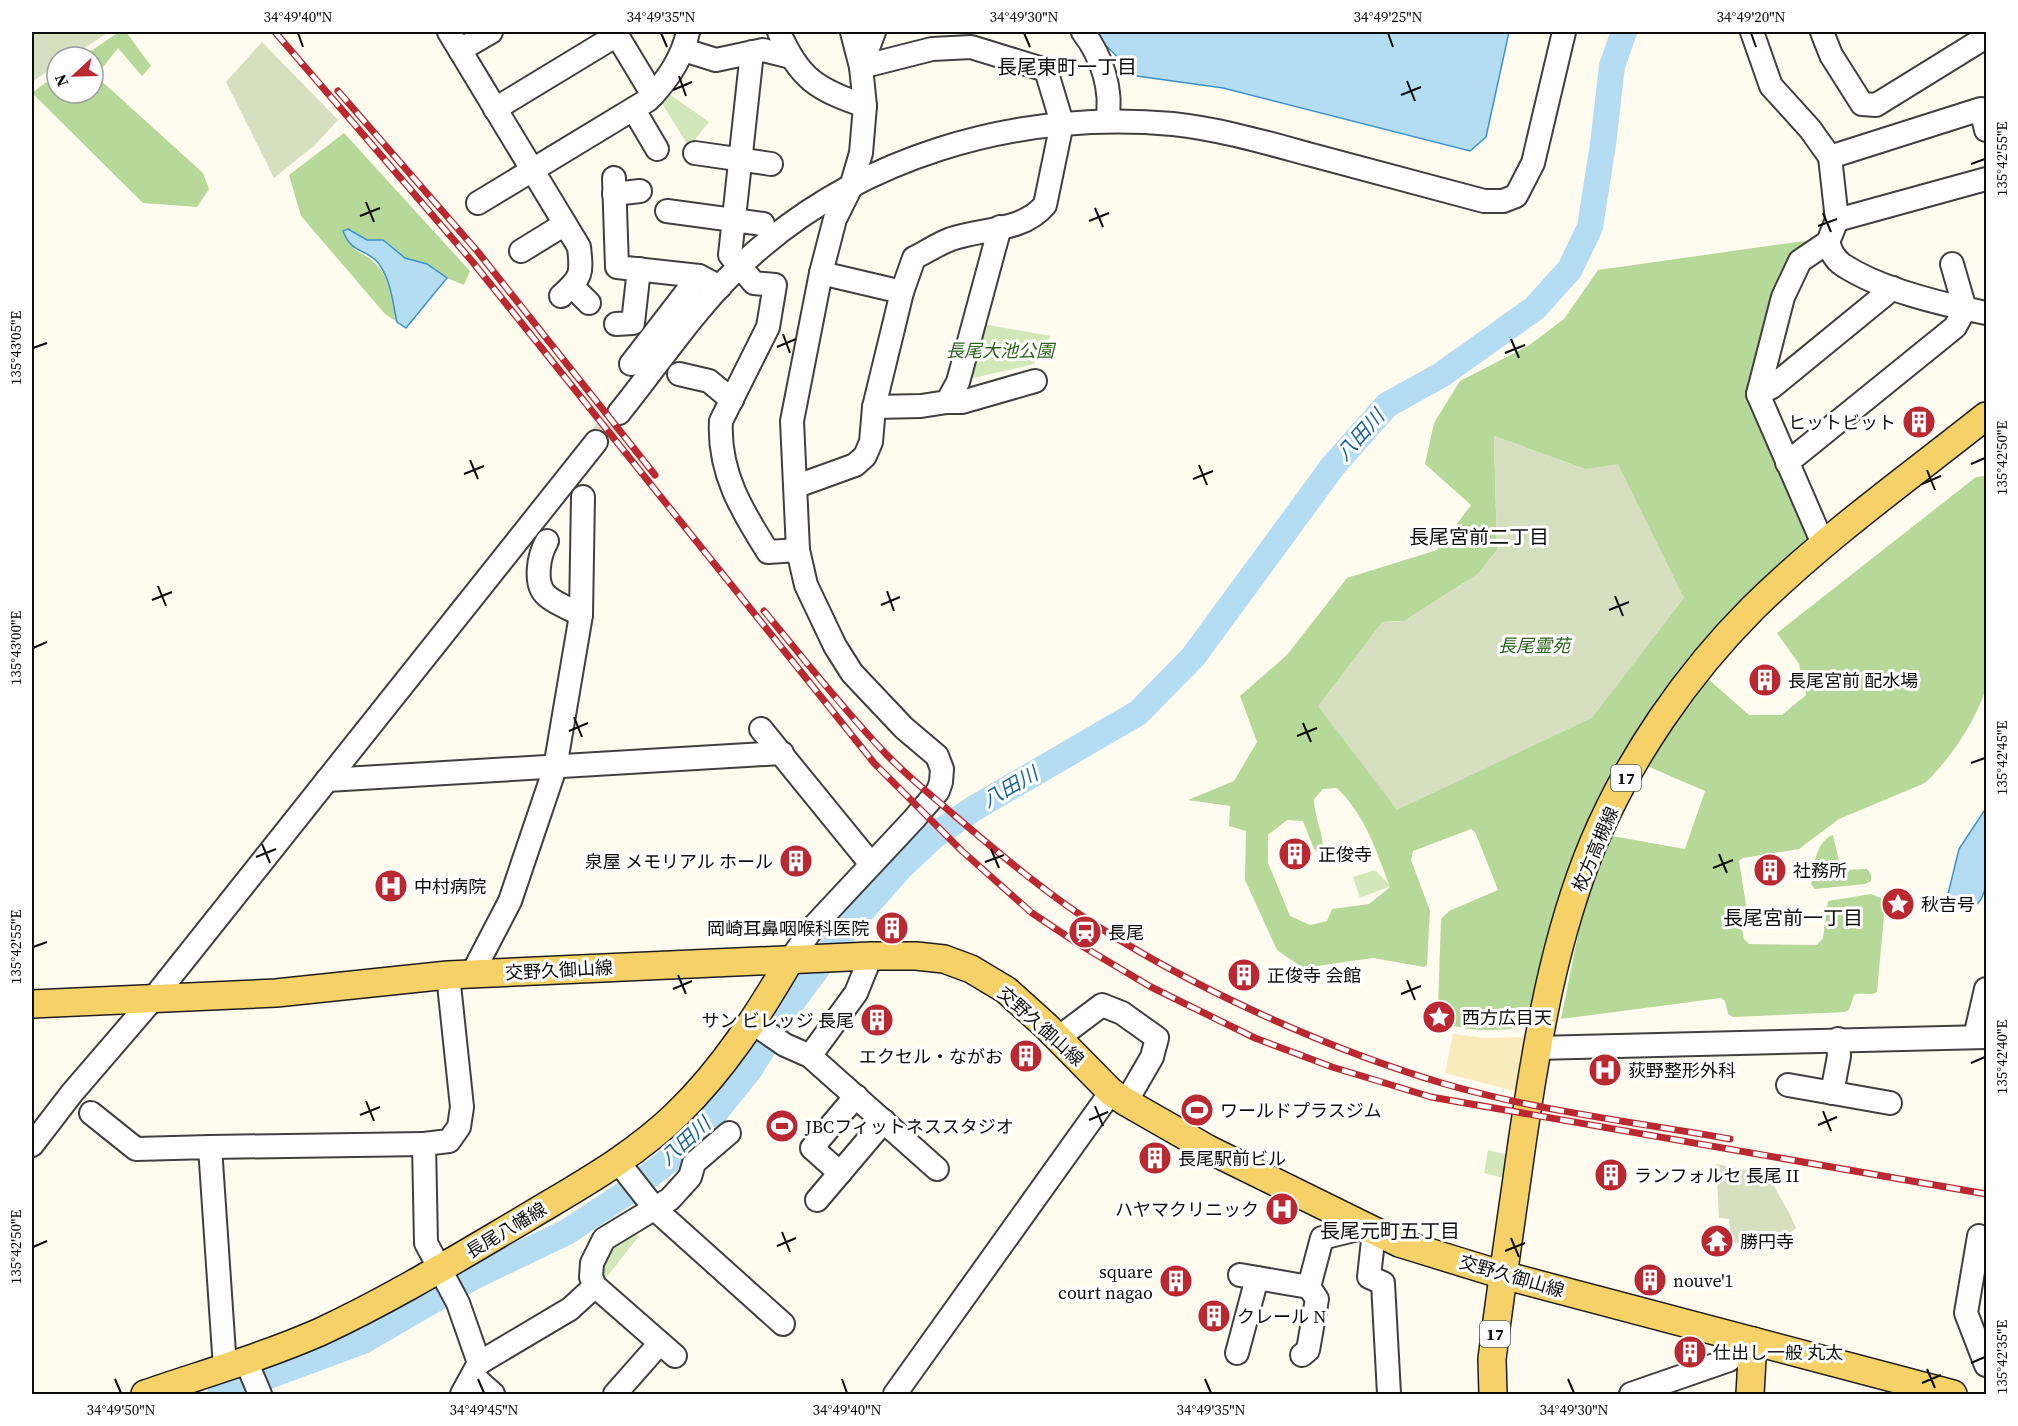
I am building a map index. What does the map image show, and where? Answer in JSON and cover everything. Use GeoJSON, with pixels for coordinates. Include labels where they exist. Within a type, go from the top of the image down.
{"type":"FeatureCollection","features":[{"type":"Feature","properties":{"kind":"main road","name":"枚方高槻線"},"geometry":{"type":"LineString","coordinates":[[1493,1395],[1492,1359],[1536,1048],[1567,919],[1593,844],[1630,770],[1665,715],[1705,662],[1753,608],[1824,546],[1986,416]]}},
{"type":"Feature","properties":{"kind":"main road","name":"交野久御山線"},"geometry":{"type":"LineString","coordinates":[[32,1004],[276,993],[460,975],[800,959],[935,958],[971,969],[1006,990],[1118,1097],[1208,1149],[1398,1243],[1503,1275],[1953,1395]]}},
{"type":"Feature","properties":{"kind":"main road","name":"長尾八幡線"},"geometry":{"type":"LineString","coordinates":[[145,1395],[240,1367],[443,1272],[619,1163],[678,1114],[714,1075],[756,1025],[800,959]]}},
{"type":"Feature","properties":{"kind":"main road"},"geometry":{"type":"LineString","coordinates":[[1750,1395],[1753,1341]]}},
{"type":"Feature","properties":{"kind":"street"},"geometry":{"type":"LineString","coordinates":[[491,32],[454,41],[579,247],[581,272],[567,291],[589,303]]}},
{"type":"Feature","properties":{"kind":"street"},"geometry":{"type":"LineString","coordinates":[[779,32],[795,65],[826,92],[866,106]]}},
{"type":"Feature","properties":{"kind":"street"},"geometry":{"type":"LineString","coordinates":[[800,959],[815,925],[938,791],[942,769],[937,756],[903,728],[852,673],[819,618],[806,585],[798,550],[797,486],[792,422],[821,273],[836,219],[851,187],[861,153],[866,106],[861,67],[852,32]]}},
{"type":"Feature","properties":{"kind":"street"},"geometry":{"type":"LineString","coordinates":[[861,67],[873,32]]}},
{"type":"Feature","properties":{"kind":"street"},"geometry":{"type":"LineString","coordinates":[[1083,32],[1093,45],[1103,69],[1110,105],[1107,122]]}},
{"type":"Feature","properties":{"kind":"street"},"geometry":{"type":"LineString","coordinates":[[619,413],[720,287],[771,239],[815,207],[851,187],[904,162],[954,143],[1017,129],[1062,123],[1174,124],[1240,136],[1484,201],[1503,201],[1516,196],[1533,163],[1564,32]]}},
{"type":"Feature","properties":{"kind":"street"},"geometry":{"type":"LineString","coordinates":[[1752,32],[1771,86],[1810,129],[1830,157],[1837,220],[1828,242],[1800,261],[1783,297],[1758,394],[1824,546]]}},
{"type":"Feature","properties":{"kind":"street"},"geometry":{"type":"LineString","coordinates":[[1823,32],[1831,55],[1862,104],[1876,105],[1986,37]]}},
{"type":"Feature","properties":{"kind":"street"},"geometry":{"type":"LineString","coordinates":[[495,109],[616,33],[653,95]]}},
{"type":"Feature","properties":{"kind":"street"},"geometry":{"type":"LineString","coordinates":[[478,203],[634,110],[662,86],[686,41],[716,60],[763,50],[791,57]]}},
{"type":"Feature","properties":{"kind":"street"},"geometry":{"type":"LineString","coordinates":[[797,486],[855,465],[865,456],[871,442],[874,407],[902,292],[914,258],[951,239],[1024,223],[1045,205],[1062,123],[1046,70],[971,47],[932,49],[861,67]]}},
{"type":"Feature","properties":{"kind":"street"},"geometry":{"type":"LineString","coordinates":[[752,52],[730,255],[739,268],[754,282],[775,285],[768,327],[721,421],[720,438],[727,476],[740,507],[768,552],[798,550]]}},
{"type":"Feature","properties":{"kind":"street"},"geometry":{"type":"LineString","coordinates":[[1830,157],[1981,109],[1986,130]]}},
{"type":"Feature","properties":{"kind":"street"},"geometry":{"type":"LineString","coordinates":[[634,110],[657,149]]}},
{"type":"Feature","properties":{"kind":"street"},"geometry":{"type":"LineString","coordinates":[[695,153],[771,164]]}},
{"type":"Feature","properties":{"kind":"street"},"geometry":{"type":"LineString","coordinates":[[1837,220],[1986,178]]}},
{"type":"Feature","properties":{"kind":"street"},"geometry":{"type":"LineString","coordinates":[[640,191],[614,186],[616,267],[699,276],[720,287]]}},
{"type":"Feature","properties":{"kind":"street"},"geometry":{"type":"LineString","coordinates":[[667,211],[763,224]]}},
{"type":"Feature","properties":{"kind":"street"},"geometry":{"type":"LineString","coordinates":[[521,251],[565,224]]}},
{"type":"Feature","properties":{"kind":"street"},"geometry":{"type":"LineString","coordinates":[[947,402],[958,382],[1000,227]]}},
{"type":"Feature","properties":{"kind":"street"},"geometry":{"type":"LineString","coordinates":[[1828,242],[1832,254],[1842,264],[1893,288],[1976,311]]}},
{"type":"Feature","properties":{"kind":"street"},"geometry":{"type":"LineString","coordinates":[[1952,264],[1976,311]]}},
{"type":"Feature","properties":{"kind":"street"},"geometry":{"type":"LineString","coordinates":[[616,324],[633,322],[639,269]]}},
{"type":"Feature","properties":{"kind":"street"},"geometry":{"type":"LineString","coordinates":[[821,273],[902,292]]}},
{"type":"Feature","properties":{"kind":"street"},"geometry":{"type":"LineString","coordinates":[[631,364],[699,276]]}},
{"type":"Feature","properties":{"kind":"street"},"geometry":{"type":"LineString","coordinates":[[1758,394],[1772,387],[1893,288]]}},
{"type":"Feature","properties":{"kind":"street"},"geometry":{"type":"LineString","coordinates":[[634,308],[659,328]]}},
{"type":"Feature","properties":{"kind":"street"},"geometry":{"type":"LineString","coordinates":[[1787,462],[1976,311]]}},
{"type":"Feature","properties":{"kind":"street"},"geometry":{"type":"LineString","coordinates":[[679,374],[709,381],[732,400]]}},
{"type":"Feature","properties":{"kind":"street"},"geometry":{"type":"LineString","coordinates":[[874,407],[962,402],[1035,381]]}},
{"type":"Feature","properties":{"kind":"street"},"geometry":{"type":"LineString","coordinates":[[32,1145],[72,1093],[152,1000],[596,442]]}},
{"type":"Feature","properties":{"kind":"street"},"geometry":{"type":"LineString","coordinates":[[91,1113],[136,1149],[424,1144],[449,1141],[459,1127],[462,1107],[460,975],[510,901],[555,768],[581,615],[583,497]]}},
{"type":"Feature","properties":{"kind":"street"},"geometry":{"type":"LineString","coordinates":[[547,542],[539,556],[541,587],[547,596],[581,615]]}},
{"type":"Feature","properties":{"kind":"street"},"geometry":{"type":"LineString","coordinates":[[761,729],[871,864]]}},
{"type":"Feature","properties":{"kind":"street"},"geometry":{"type":"LineString","coordinates":[[327,780],[782,753]]}},
{"type":"Feature","properties":{"kind":"street"},"geometry":{"type":"LineString","coordinates":[[810,1056],[856,993],[865,957]]}},
{"type":"Feature","properties":{"kind":"street"},"geometry":{"type":"LineString","coordinates":[[1536,1048],[1981,1037],[1986,989]]}},
{"type":"Feature","properties":{"kind":"street"},"geometry":{"type":"LineString","coordinates":[[895,1395],[1118,1097],[1152,1058],[1157,1038],[1122,1013],[1102,1005],[1058,1038]]}},
{"type":"Feature","properties":{"kind":"street"},"geometry":{"type":"LineString","coordinates":[[756,1025],[785,1045],[810,1056],[937,1169]]}},
{"type":"Feature","properties":{"kind":"street"},"geometry":{"type":"LineString","coordinates":[[1832,1093],[1839,1056],[1838,1039]]}},
{"type":"Feature","properties":{"kind":"street"},"geometry":{"type":"LineString","coordinates":[[1788,1085],[1890,1103]]}},
{"type":"Feature","properties":{"kind":"street"},"geometry":{"type":"LineString","coordinates":[[840,1173],[812,1148],[856,1096]]}},
{"type":"Feature","properties":{"kind":"street"},"geometry":{"type":"LineString","coordinates":[[817,1200],[884,1121]]}},
{"type":"Feature","properties":{"kind":"street"},"geometry":{"type":"LineString","coordinates":[[615,1395],[667,1349],[595,1286],[591,1277],[592,1263],[604,1239],[630,1221],[656,1210],[690,1177],[694,1164],[729,1133]]}},
{"type":"Feature","properties":{"kind":"street"},"geometry":{"type":"LineString","coordinates":[[424,1144],[426,1243],[459,1304],[472,1378],[493,1395]]}},
{"type":"Feature","properties":{"kind":"street"},"geometry":{"type":"LineString","coordinates":[[210,1148],[240,1367],[260,1395]]}},
{"type":"Feature","properties":{"kind":"street"},"geometry":{"type":"LineString","coordinates":[[619,1163],[656,1210],[783,1324]]}},
{"type":"Feature","properties":{"kind":"street"},"geometry":{"type":"LineString","coordinates":[[1309,1287],[1322,1238],[1370,1229],[1369,1277],[1383,1283],[1389,1395]]}},
{"type":"Feature","properties":{"kind":"street"},"geometry":{"type":"LineString","coordinates":[[1979,1236],[1966,1312],[1986,1365]]}},
{"type":"Feature","properties":{"kind":"street"},"geometry":{"type":"LineString","coordinates":[[1238,1353],[1249,1276],[1309,1287],[1317,1299],[1308,1350],[1302,1355]]}},
{"type":"Feature","properties":{"kind":"street"},"geometry":{"type":"LineString","coordinates":[[472,1378],[570,1309],[595,1286]]}},
{"type":"Feature","properties":{"kind":"street"},"geometry":{"type":"LineString","coordinates":[[1631,1395],[1730,1360],[1753,1341]]}},
{"type":"Feature","properties":{"kind":"green space"},"geometry":{"type":"Polygon","coordinates":[[[32,32],[109,32],[89,45],[45,45],[45,73],[32,82],[32,32]]]}},
{"type":"Feature","properties":{"kind":"green space"},"geometry":{"type":"Polygon","coordinates":[[[119,32],[126,32],[151,66],[142,76],[118,48],[105,65],[105,45],[100,45],[119,32]]]}},
{"type":"Feature","properties":{"kind":"green space"},"geometry":{"type":"Polygon","coordinates":[[[262,42],[338,120],[315,145],[274,178],[226,82],[262,42]]]}},
{"type":"Feature","properties":{"kind":"green space"},"geometry":{"type":"Polygon","coordinates":[[[45,83],[45,105],[105,105],[105,84],[203,173],[209,189],[197,207],[143,203],[32,93],[45,83]]]}},
{"type":"Feature","properties":{"kind":"green space"},"geometry":{"type":"Polygon","coordinates":[[[668,93],[709,122],[689,147],[661,102],[668,93]]]}},
{"type":"Feature","properties":{"kind":"green space"},"geometry":{"type":"Polygon","coordinates":[[[344,133],[470,271],[464,285],[447,278],[427,264],[405,258],[383,240],[367,240],[348,229],[355,250],[375,263],[386,279],[397,322],[385,314],[301,216],[289,175],[344,133]]]}},
{"type":"Feature","properties":{"kind":"green space"},"geometry":{"type":"Polygon","coordinates":[[[1818,239],[1810,247],[1752,393],[1810,540],[1709,635],[1667,687],[1562,890],[1525,1027],[1476,1030],[1447,1024],[1438,1008],[1441,919],[1449,911],[1498,890],[1475,832],[1471,829],[1413,851],[1411,860],[1430,911],[1427,965],[1424,967],[1373,958],[1303,968],[1277,950],[1245,880],[1246,831],[1229,826],[1230,806],[1188,800],[1234,781],[1257,742],[1240,696],[1287,655],[1347,578],[1437,550],[1471,505],[1425,464],[1434,423],[1460,381],[1528,346],[1564,319],[1598,270],[1818,239]],[[1494,436],[1497,550],[1478,574],[1404,621],[1382,622],[1397,810],[1585,469],[1494,436]],[[1337,788],[1323,789],[1314,799],[1323,855],[1314,849],[1303,821],[1287,820],[1268,835],[1268,863],[1290,916],[1310,925],[1327,921],[1332,909],[1369,904],[1390,887],[1363,822],[1337,788]]]}},
{"type":"Feature","properties":{"kind":"green space","name":"長尾大池公園"},"geometry":{"type":"Polygon","coordinates":[[[983,324],[1051,336],[1034,364],[969,379],[983,324]]]}},
{"type":"Feature","properties":{"kind":"green space","name":"長尾霊苑"},"geometry":{"type":"Polygon","coordinates":[[[1494,436],[1585,469],[1618,464],[1684,598],[1592,718],[1397,810],[1318,706],[1382,622],[1404,621],[1478,574],[1497,550],[1494,436]]]}},
{"type":"Feature","properties":{"kind":"green space"},"geometry":{"type":"Polygon","coordinates":[[[1986,476],[1986,687],[1962,738],[1944,763],[1925,783],[1839,819],[1799,849],[1743,858],[1739,861],[1748,917],[1741,925],[1744,939],[1749,944],[1817,945],[1823,938],[1828,901],[1871,894],[1883,899],[1885,905],[1877,992],[1854,995],[1849,1010],[1845,1012],[1733,1017],[1728,1014],[1725,1001],[1721,998],[1561,1019],[1582,915],[1612,836],[1685,849],[1705,791],[1647,766],[1707,678],[1749,715],[1782,715],[1806,695],[1799,664],[1777,633],[1976,477],[1986,476]]]}},
{"type":"Feature","properties":{"kind":"green space"},"geometry":{"type":"Polygon","coordinates":[[[1833,835],[1840,865],[1844,870],[1867,869],[1871,874],[1871,881],[1865,884],[1815,889],[1811,884],[1816,856],[1822,843],[1833,835]]]}},
{"type":"Feature","properties":{"kind":"green space"},"geometry":{"type":"Polygon","coordinates":[[[1375,870],[1391,886],[1360,898],[1353,877],[1375,870]]]}},
{"type":"Feature","properties":{"kind":"green space"},"geometry":{"type":"Polygon","coordinates":[[[1488,1150],[1508,1155],[1504,1178],[1484,1173],[1488,1150]]]}},
{"type":"Feature","properties":{"kind":"green space"},"geometry":{"type":"Polygon","coordinates":[[[1716,1164],[1769,1174],[1796,1228],[1782,1240],[1731,1243],[1729,1219],[1719,1218],[1716,1164]]]}},
{"type":"Feature","properties":{"kind":"green space"},"geometry":{"type":"Polygon","coordinates":[[[635,1233],[639,1236],[602,1283],[598,1263],[612,1245],[635,1233]]]}},
{"type":"Feature","properties":{"kind":"sand"},"geometry":{"type":"Polygon","coordinates":[[[1453,1034],[1484,1038],[1525,1037],[1518,1092],[1445,1073],[1453,1034]]]}},
{"type":"Feature","properties":{"kind":"water"},"geometry":{"type":"Polygon","coordinates":[[[1097,32],[1509,32],[1486,137],[1470,151],[1223,88],[1137,76],[1095,35],[1097,32]]]}},
{"type":"Feature","properties":{"kind":"water"},"geometry":{"type":"Polygon","coordinates":[[[348,229],[367,240],[383,240],[405,258],[427,264],[447,278],[406,328],[397,322],[391,292],[383,270],[370,255],[351,244],[343,231],[348,229]]]}},
{"type":"Feature","properties":{"kind":"water"},"geometry":{"type":"Polygon","coordinates":[[[1986,808],[1988,858],[1983,896],[1978,903],[1972,906],[1946,902],[1959,849],[1986,808]]]}},
{"type":"Feature","properties":{"kind":"waterway","name":"八田川"},"geometry":{"type":"LineString","coordinates":[[220,1394],[363,1341],[475,1276],[567,1232],[623,1195],[667,1162],[705,1125],[750,1069],[793,1001],[847,928],[901,867],[934,836],[973,809],[1138,713],[1193,657],[1333,466],[1387,405],[1441,375],[1535,308],[1570,269],[1590,227],[1612,66],[1624,32]]}},
{"type":"Feature","properties":{"kind":"tunnel"},"geometry":{"type":"LineString","coordinates":[[596,442],[619,413]]}},
{"type":"Feature","properties":{"kind":"railway"},"geometry":{"type":"LineString","coordinates":[[275,32],[471,260],[874,763],[962,851],[1032,913],[1151,987],[1255,1038],[1332,1067],[1431,1097],[1986,1194]]}},
{"type":"Feature","properties":{"kind":"railway"},"geometry":{"type":"LineString","coordinates":[[338,91],[478,252],[655,475]]}},
{"type":"Feature","properties":{"kind":"railway"},"geometry":{"type":"LineString","coordinates":[[764,611],[854,719],[911,778],[1047,891],[1079,914],[1163,965],[1303,1033],[1445,1084],[1551,1109],[1730,1139]]}},
{"type":"Feature","properties":{"kind":"place","name":"ヒットビット"},"geometry":{"type":"Point","coordinates":[1919,422]}},
{"type":"Feature","properties":{"kind":"place","name":"長尾宮前 配水場"},"geometry":{"type":"Point","coordinates":[1765,680]}},
{"type":"Feature","properties":{"kind":"place","name":"正俊寺"},"geometry":{"type":"Point","coordinates":[1295,854]}},
{"type":"Feature","properties":{"kind":"place","name":"泉屋 メモリアル ホール"},"geometry":{"type":"Point","coordinates":[796,861]}},
{"type":"Feature","properties":{"kind":"place","name":"社務所"},"geometry":{"type":"Point","coordinates":[1770,870]}},
{"type":"Feature","properties":{"kind":"place","name":"中村病院"},"geometry":{"type":"Point","coordinates":[391,886]}},
{"type":"Feature","properties":{"kind":"place","name":"秋吉号"},"geometry":{"type":"Point","coordinates":[1898,904]}},
{"type":"Feature","properties":{"kind":"place","name":"岡崎耳鼻咽喉科医院"},"geometry":{"type":"Point","coordinates":[892,928]}},
{"type":"Feature","properties":{"kind":"place","name":"長尾"},"geometry":{"type":"Point","coordinates":[1085,932]}},
{"type":"Feature","properties":{"kind":"place","name":"正俊寺 会館"},"geometry":{"type":"Point","coordinates":[1244,975]}},
{"type":"Feature","properties":{"kind":"place","name":"西方広目天"},"geometry":{"type":"Point","coordinates":[1439,1017]}},
{"type":"Feature","properties":{"kind":"place","name":"サン ビレッジ 長尾"},"geometry":{"type":"Point","coordinates":[877,1020]}},
{"type":"Feature","properties":{"kind":"place","name":"エクセル・ながお"},"geometry":{"type":"Point","coordinates":[1026,1056]}},
{"type":"Feature","properties":{"kind":"place","name":"荻野整形外科"},"geometry":{"type":"Point","coordinates":[1605,1070]}},
{"type":"Feature","properties":{"kind":"place","name":"ワールドプラスジム"},"geometry":{"type":"Point","coordinates":[1197,1110]}},
{"type":"Feature","properties":{"kind":"place","name":"JBCフィットネススタジオ"},"geometry":{"type":"Point","coordinates":[782,1126]}},
{"type":"Feature","properties":{"kind":"place","name":"長尾駅前ビル"},"geometry":{"type":"Point","coordinates":[1155,1158]}},
{"type":"Feature","properties":{"kind":"place","name":"ランフォルセ 長尾 II"},"geometry":{"type":"Point","coordinates":[1611,1175]}},
{"type":"Feature","properties":{"kind":"place","name":"ハヤマクリニック"},"geometry":{"type":"Point","coordinates":[1282,1209]}},
{"type":"Feature","properties":{"kind":"place","name":"勝円寺"},"geometry":{"type":"Point","coordinates":[1717,1241]}},
{"type":"Feature","properties":{"kind":"place","name":"nouve'1"},"geometry":{"type":"Point","coordinates":[1650,1280]}},
{"type":"Feature","properties":{"kind":"place","name":"square court nagao"},"geometry":{"type":"Point","coordinates":[1176,1281]}},
{"type":"Feature","properties":{"kind":"place","name":"クレール N"},"geometry":{"type":"Point","coordinates":[1214,1316]}},
{"type":"Feature","properties":{"kind":"place","name":"仕出し一般 丸太"},"geometry":{"type":"Point","coordinates":[1690,1352]}},
{"type":"Feature","properties":{"kind":"district","name":"長尾東町一丁目"},"geometry":{"type":"Point","coordinates":[1067,67]}},
{"type":"Feature","properties":{"kind":"district","name":"長尾宮前二丁目"},"geometry":{"type":"Point","coordinates":[1479,537]}},
{"type":"Feature","properties":{"kind":"district","name":"長尾宮前一丁目"},"geometry":{"type":"Point","coordinates":[1793,918]}},
{"type":"Feature","properties":{"kind":"district","name":"長尾元町五丁目"},"geometry":{"type":"Point","coordinates":[1390,1231]}}]}
